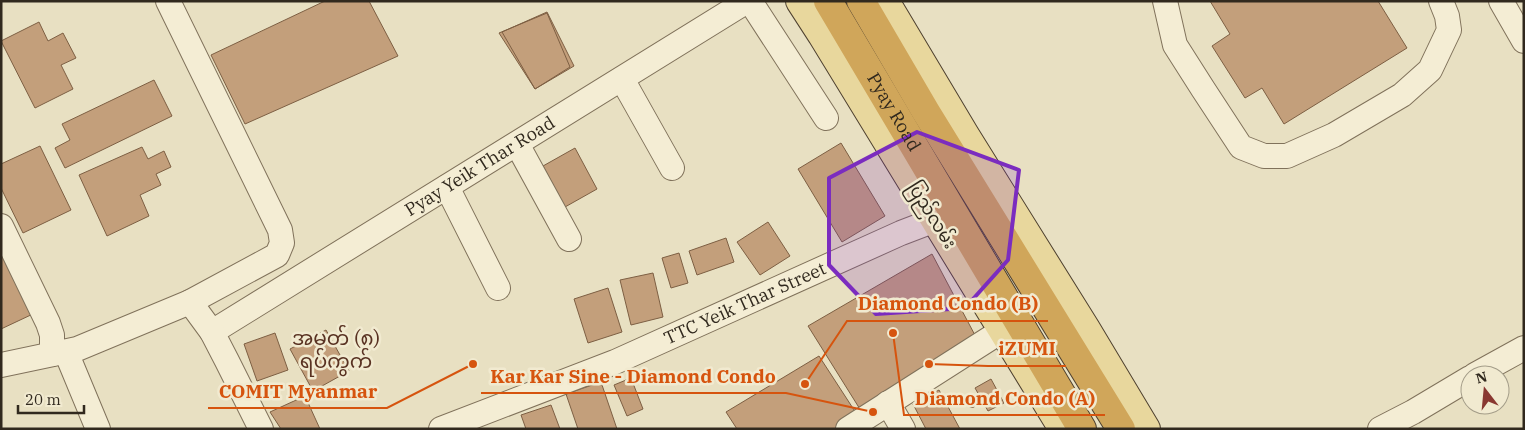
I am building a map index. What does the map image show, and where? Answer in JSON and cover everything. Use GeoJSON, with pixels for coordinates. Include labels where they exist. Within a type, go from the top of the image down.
{"type":"FeatureCollection","features":[{"type":"Feature","properties":{"kind":"highway","name":"Pyay Road"},"geometry":{"type":"LineString","coordinates":[[828,1],[1082,429]]}},
{"type":"Feature","properties":{"kind":"highway"},"geometry":{"type":"LineString","coordinates":[[861,1],[926,112],[1120,429]]}},
{"type":"Feature","properties":{"kind":"main road","name":"ပြည်လမ်း"},"geometry":{"type":"LineString","coordinates":[[800,1],[1004,330],[1063,429]]}},
{"type":"Feature","properties":{"kind":"main road"},"geometry":{"type":"LineString","coordinates":[[885,1],[1146,429]]}},
{"type":"Feature","properties":{"kind":"street"},"geometry":{"type":"LineString","coordinates":[[1,365],[78,349],[190,302],[277,255],[282,243],[280,230],[168,1]]}},
{"type":"Feature","properties":{"kind":"street"},"geometry":{"type":"LineString","coordinates":[[749,1],[826,118]]}},
{"type":"Feature","properties":{"kind":"street","name":"Pyay Yeik Thar Road"},"geometry":{"type":"LineString","coordinates":[[212,332],[749,1]]}},
{"type":"Feature","properties":{"kind":"street"},"geometry":{"type":"LineString","coordinates":[[1165,1],[1175,45],[1241,147],[1264,156],[1287,156],[1334,135],[1402,95],[1430,70],[1449,30],[1442,1]]}},
{"type":"Feature","properties":{"kind":"street"},"geometry":{"type":"LineString","coordinates":[[1501,1],[1524,41]]}},
{"type":"Feature","properties":{"kind":"street"},"geometry":{"type":"LineString","coordinates":[[622,78],[672,168]]}},
{"type":"Feature","properties":{"kind":"street"},"geometry":{"type":"LineString","coordinates":[[516,144],[568,238]]}},
{"type":"Feature","properties":{"kind":"street"},"geometry":{"type":"LineString","coordinates":[[447,187],[498,288]]}},
{"type":"Feature","properties":{"kind":"street","name":"TTC Yeik Thar Street"},"geometry":{"type":"LineString","coordinates":[[441,429],[615,362],[901,233],[935,220]]}},
{"type":"Feature","properties":{"kind":"street"},"geometry":{"type":"LineString","coordinates":[[1,226],[48,323],[59,353],[98,429]]}},
{"type":"Feature","properties":{"kind":"street"},"geometry":{"type":"LineString","coordinates":[[190,302],[212,332],[261,429]]}},
{"type":"Feature","properties":{"kind":"street"},"geometry":{"type":"LineString","coordinates":[[848,429],[1004,330]]}},
{"type":"Feature","properties":{"kind":"street"},"geometry":{"type":"LineString","coordinates":[[1493,365],[1524,348]]}},
{"type":"Feature","properties":{"kind":"street"},"geometry":{"type":"LineString","coordinates":[[1380,429],[1460,384]]}},
{"type":"Feature","properties":{"kind":"street"},"geometry":{"type":"LineString","coordinates":[[888,403],[903,429]]}},
{"type":"Feature","properties":{"kind":"highlighted area"},"geometry":{"type":"Polygon","coordinates":[[[917,132],[1019,170],[1008,260],[965,308],[876,314],[829,265],[829,178],[917,132]]]}},
{"type":"Feature","properties":{"kind":"building"},"geometry":{"type":"Polygon","coordinates":[[[325,1],[369,1],[398,56],[245,124],[211,55],[325,1]]]}},
{"type":"Feature","properties":{"kind":"building"},"geometry":{"type":"Polygon","coordinates":[[[1210,1],[1378,1],[1407,48],[1284,124],[1262,88],[1245,98],[1212,46],[1230,34],[1210,1]]]}},
{"type":"Feature","properties":{"kind":"building"},"geometry":{"type":"Polygon","coordinates":[[[547,12],[574,66],[535,89],[502,32],[547,12]]]}},
{"type":"Feature","properties":{"kind":"building"},"geometry":{"type":"Polygon","coordinates":[[[547,13],[570,67],[535,89],[499,33],[547,13]]]}},
{"type":"Feature","properties":{"kind":"building"},"geometry":{"type":"Polygon","coordinates":[[[39,22],[48,41],[63,33],[76,58],[61,65],[73,89],[35,108],[1,41],[39,22]]]}},
{"type":"Feature","properties":{"kind":"building"},"geometry":{"type":"Polygon","coordinates":[[[154,80],[172,116],[65,168],[55,148],[70,140],[62,124],[154,80]]]}},
{"type":"Feature","properties":{"kind":"building"},"geometry":{"type":"Polygon","coordinates":[[[841,143],[885,216],[842,242],[798,169],[841,143]]]}},
{"type":"Feature","properties":{"kind":"building"},"geometry":{"type":"Polygon","coordinates":[[[40,146],[71,210],[23,233],[1,188],[1,164],[40,146]]]}},
{"type":"Feature","properties":{"kind":"building"},"geometry":{"type":"Polygon","coordinates":[[[142,147],[148,159],[164,151],[171,167],[156,174],[161,185],[140,195],[149,216],[107,236],[79,175],[142,147]]]}},
{"type":"Feature","properties":{"kind":"building"},"geometry":{"type":"Polygon","coordinates":[[[575,148],[597,189],[565,207],[543,166],[575,148]]]}},
{"type":"Feature","properties":{"kind":"building"},"geometry":{"type":"Polygon","coordinates":[[[768,222],[790,256],[760,275],[737,242],[768,222]]]}},
{"type":"Feature","properties":{"kind":"building"},"geometry":{"type":"Polygon","coordinates":[[[726,238],[734,262],[697,275],[689,251],[726,238]]]}},
{"type":"Feature","properties":{"kind":"building"},"geometry":{"type":"Polygon","coordinates":[[[1,253],[35,313],[1,329],[1,253]]]}},
{"type":"Feature","properties":{"kind":"building"},"geometry":{"type":"Polygon","coordinates":[[[679,253],[688,283],[671,288],[662,258],[679,253]]]}},
{"type":"Feature","properties":{"kind":"building"},"geometry":{"type":"Polygon","coordinates":[[[932,254],[977,339],[863,414],[808,326],[932,254]]]}},
{"type":"Feature","properties":{"kind":"building"},"geometry":{"type":"Polygon","coordinates":[[[653,273],[663,317],[631,325],[620,280],[653,273]]]}},
{"type":"Feature","properties":{"kind":"building"},"geometry":{"type":"Polygon","coordinates":[[[608,288],[622,332],[588,343],[574,299],[608,288]]]}},
{"type":"Feature","properties":{"kind":"building"},"geometry":{"type":"Polygon","coordinates":[[[326,330],[349,371],[313,391],[290,349],[326,330]]]}},
{"type":"Feature","properties":{"kind":"building"},"geometry":{"type":"Polygon","coordinates":[[[275,333],[288,370],[257,381],[244,344],[275,333]]]}},
{"type":"Feature","properties":{"kind":"building"},"geometry":{"type":"Polygon","coordinates":[[[819,356],[858,416],[838,429],[737,429],[726,412],[819,356]]]}},
{"type":"Feature","properties":{"kind":"building"},"geometry":{"type":"Polygon","coordinates":[[[631,378],[643,409],[627,416],[614,385],[631,378]]]}},
{"type":"Feature","properties":{"kind":"building"},"geometry":{"type":"Polygon","coordinates":[[[991,379],[1004,403],[988,411],[975,388],[991,379]]]}},
{"type":"Feature","properties":{"kind":"building"},"geometry":{"type":"Polygon","coordinates":[[[601,382],[617,429],[578,429],[566,394],[601,382]]]}},
{"type":"Feature","properties":{"kind":"building"},"geometry":{"type":"Polygon","coordinates":[[[939,390],[960,429],[926,429],[913,404],[939,390]]]}},
{"type":"Feature","properties":{"kind":"building"},"geometry":{"type":"Polygon","coordinates":[[[305,396],[320,429],[281,429],[270,412],[305,396]]]}},
{"type":"Feature","properties":{"kind":"building"},"geometry":{"type":"Polygon","coordinates":[[[972,398],[977,403],[972,408],[967,403],[972,398]]]}},
{"type":"Feature","properties":{"kind":"building"},"geometry":{"type":"Polygon","coordinates":[[[551,405],[560,429],[526,429],[521,415],[551,405]]]}},
{"type":"Feature","properties":{"kind":"place","name":"Diamond Condo (A)"},"geometry":{"type":"Point","coordinates":[893,333]}},
{"type":"Feature","properties":{"kind":"place","name":"COMIT Myanmar"},"geometry":{"type":"Point","coordinates":[473,364]}},
{"type":"Feature","properties":{"kind":"place","name":"iZUMI"},"geometry":{"type":"Point","coordinates":[929,364]}},
{"type":"Feature","properties":{"kind":"place","name":"Diamond Condo (B)"},"geometry":{"type":"Point","coordinates":[805,384]}},
{"type":"Feature","properties":{"kind":"place","name":"Kar Kar Sine - Diamond Condo"},"geometry":{"type":"Point","coordinates":[873,412]}},
{"type":"Feature","properties":{"kind":"district","name":"အမှတ် (၈) ရပ်ကွက်"},"geometry":{"type":"Point","coordinates":[336,350]}}]}
